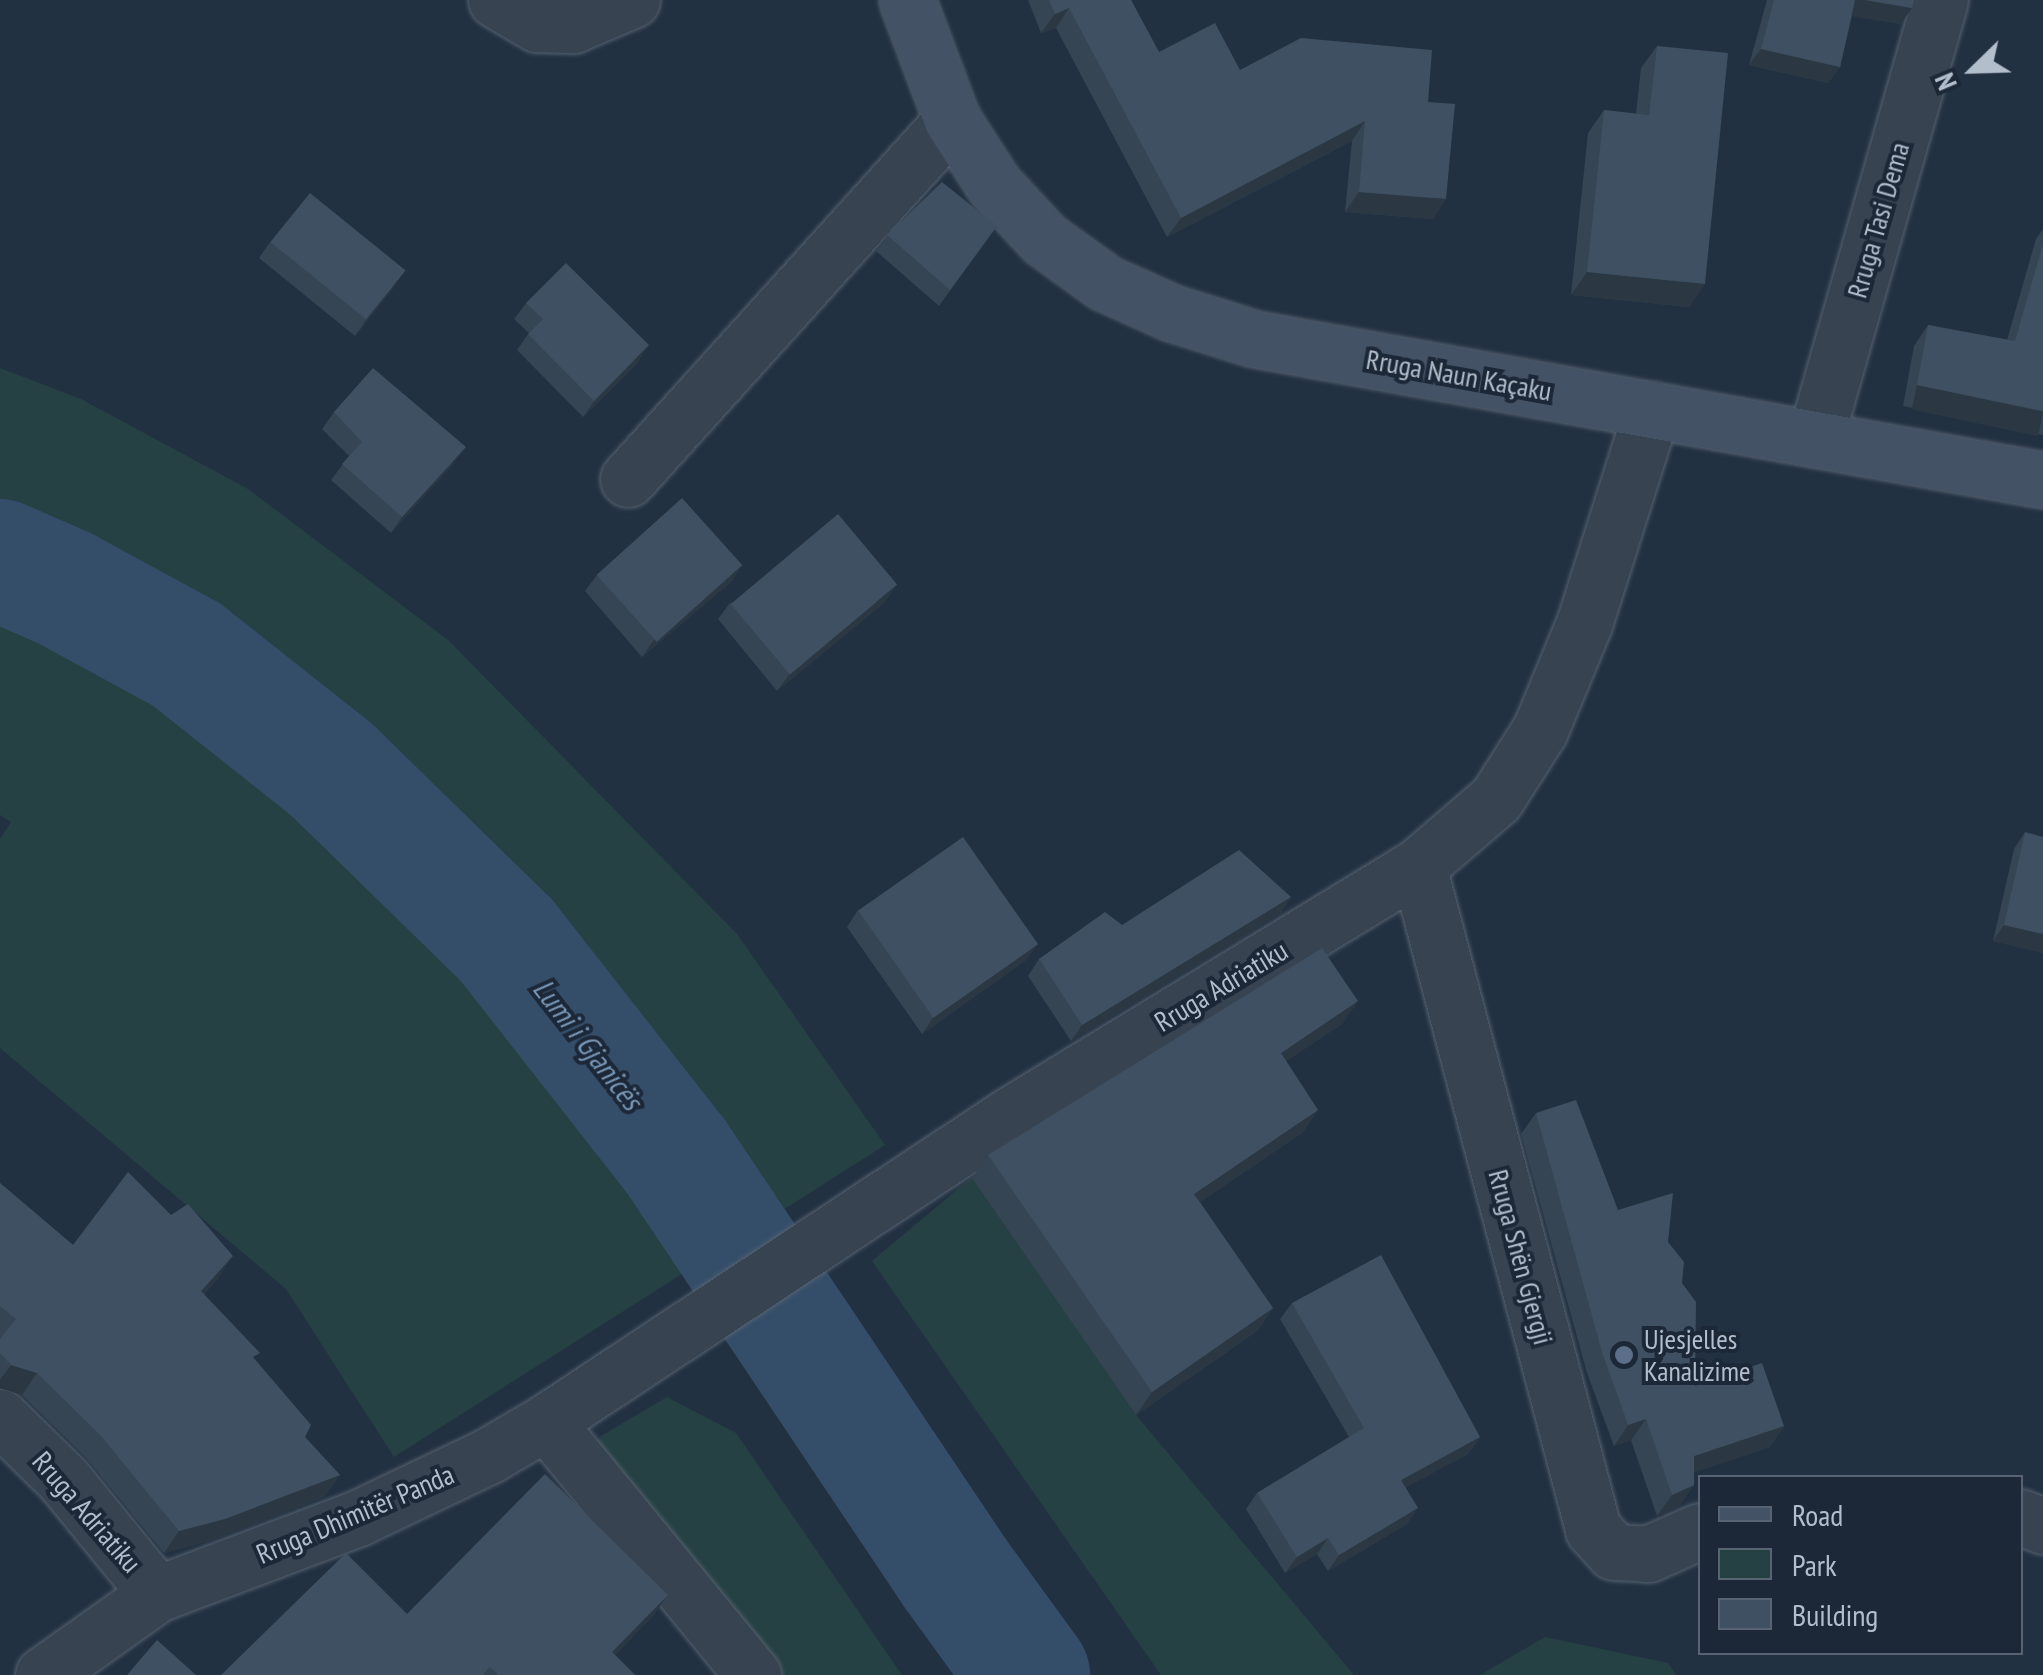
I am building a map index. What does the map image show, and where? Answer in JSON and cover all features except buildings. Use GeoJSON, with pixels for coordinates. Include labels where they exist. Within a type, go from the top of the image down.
{"type":"FeatureCollection","features":[{"type":"Feature","properties":{"kind":"street"},"geometry":{"type":"LineString","coordinates":[[496,0],[536,24],[573,25],[632,0]]}},
{"type":"Feature","properties":{"kind":"street","name":"Rruga Naun Kaçaku"},"geometry":{"type":"LineString","coordinates":[[907,0],[952,120],[994,185],[1044,239],[1105,283],[1172,313],[1255,338],[2043,480]]}},
{"type":"Feature","properties":{"kind":"street","name":"Rruga Tasi Dema"},"geometry":{"type":"LineString","coordinates":[[1815,439],[1940,0]]}},
{"type":"Feature","properties":{"kind":"street"},"geometry":{"type":"LineString","coordinates":[[628,479],[952,120]]}},
{"type":"Feature","properties":{"kind":"street","name":"Rruga Adriatiku"},"geometry":{"type":"LineString","coordinates":[[566,1408],[1010,1115],[1418,866],[1496,800],[1540,730],[1584,624],[1652,410]]}},
{"type":"Feature","properties":{"kind":"street","name":"Rruga Shën Gjergji"},"geometry":{"type":"LineString","coordinates":[[1418,866],[1593,1528],[1614,1552],[1648,1554],[1698,1532]]}},
{"type":"Feature","properties":{"kind":"street"},"geometry":{"type":"LineString","coordinates":[[566,1408],[753,1675]]}},
{"type":"Feature","properties":{"kind":"street","name":"Rruga Dhimitër Panda"},"geometry":{"type":"LineString","coordinates":[[157,1594],[358,1518],[488,1456],[566,1408]]}},
{"type":"Feature","properties":{"kind":"street","name":"Rruga Adriatiku"},"geometry":{"type":"LineString","coordinates":[[0,1417],[64,1480],[157,1594],[42,1675]]}},
{"type":"Feature","properties":{"kind":"green space"},"geometry":{"type":"Polygon","coordinates":[[[0,368],[81,399],[248,489],[448,640],[737,934],[885,1145],[394,1457],[286,1289],[0,1048],[0,839],[11,822],[0,815],[0,368]]]}},
{"type":"Feature","properties":{"kind":"green space"},"geometry":{"type":"Polygon","coordinates":[[[972,1177],[1136,1415],[1354,1675],[1161,1675],[872,1261],[972,1177]]]}},
{"type":"Feature","properties":{"kind":"green space"},"geometry":{"type":"Polygon","coordinates":[[[667,1397],[736,1433],[902,1675],[753,1675],[580,1463],[601,1436],[667,1397]]]}},
{"type":"Feature","properties":{"kind":"green space"},"geometry":{"type":"Polygon","coordinates":[[[1545,1637],[1668,1663],[1676,1675],[1480,1675],[1545,1637]]]}},
{"type":"Feature","properties":{"kind":"waterway","name":"Lumi i Gjanicës"},"geometry":{"type":"LineString","coordinates":[[0,560],[66,589],[187,655],[332,770],[507,941],[675,1155],[955,1573],[1029,1675]]}},
{"type":"Feature","properties":{"kind":"place","name":"Ujesjelles Kanalizime"},"geometry":{"type":"Point","coordinates":[1624,1355]}}]}
